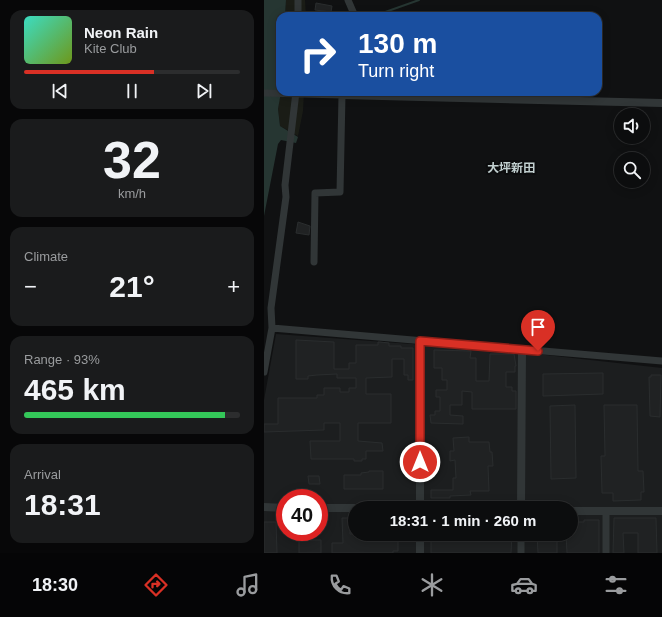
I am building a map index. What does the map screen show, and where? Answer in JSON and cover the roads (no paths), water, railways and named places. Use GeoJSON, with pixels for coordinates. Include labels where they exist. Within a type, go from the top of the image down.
{"type":"FeatureCollection","features":[{"type":"Feature","properties":{"kind":"street"},"geometry":{"type":"LineString","coordinates":[[298,0],[298,12]]}},
{"type":"Feature","properties":{"kind":"street"},"geometry":{"type":"LineString","coordinates":[[348,0],[353,12]]}},
{"type":"Feature","properties":{"kind":"street"},"geometry":{"type":"LineString","coordinates":[[264,92],[276,92]]}},
{"type":"Feature","properties":{"kind":"street"},"geometry":{"type":"LineString","coordinates":[[264,372],[272,328],[271,308],[286,197],[285,185],[296,96]]}},
{"type":"Feature","properties":{"kind":"street"},"geometry":{"type":"LineString","coordinates":[[314,262],[315,193],[340,192],[342,96]]}},
{"type":"Feature","properties":{"kind":"street"},"geometry":{"type":"LineString","coordinates":[[382,96],[662,103]]}},
{"type":"Feature","properties":{"kind":"street"},"geometry":{"type":"LineString","coordinates":[[272,328],[662,361]]}},
{"type":"Feature","properties":{"kind":"street"},"geometry":{"type":"LineString","coordinates":[[420,341],[420,501]]}},
{"type":"Feature","properties":{"kind":"street"},"geometry":{"type":"LineString","coordinates":[[521,501],[522,349]]}},
{"type":"Feature","properties":{"kind":"street"},"geometry":{"type":"LineString","coordinates":[[264,507],[276,508]]}},
{"type":"Feature","properties":{"kind":"street"},"geometry":{"type":"LineString","coordinates":[[328,508],[348,508]]}},
{"type":"Feature","properties":{"kind":"street"},"geometry":{"type":"LineString","coordinates":[[578,511],[662,511]]}},
{"type":"Feature","properties":{"kind":"street"},"geometry":{"type":"LineString","coordinates":[[606,511],[606,553]]}},
{"type":"Feature","properties":{"kind":"street"},"geometry":{"type":"LineString","coordinates":[[420,541],[420,553]]}},
{"type":"Feature","properties":{"kind":"street"},"geometry":{"type":"LineString","coordinates":[[521,541],[521,553]]}},
{"type":"Feature","properties":{"kind":"waterway"},"geometry":{"type":"LineString","coordinates":[[385,12],[419,0]]}},
{"type":"Feature","properties":{"kind":"district","name":"大坪新田"},"geometry":{"type":"Point","coordinates":[511,168]}}]}
